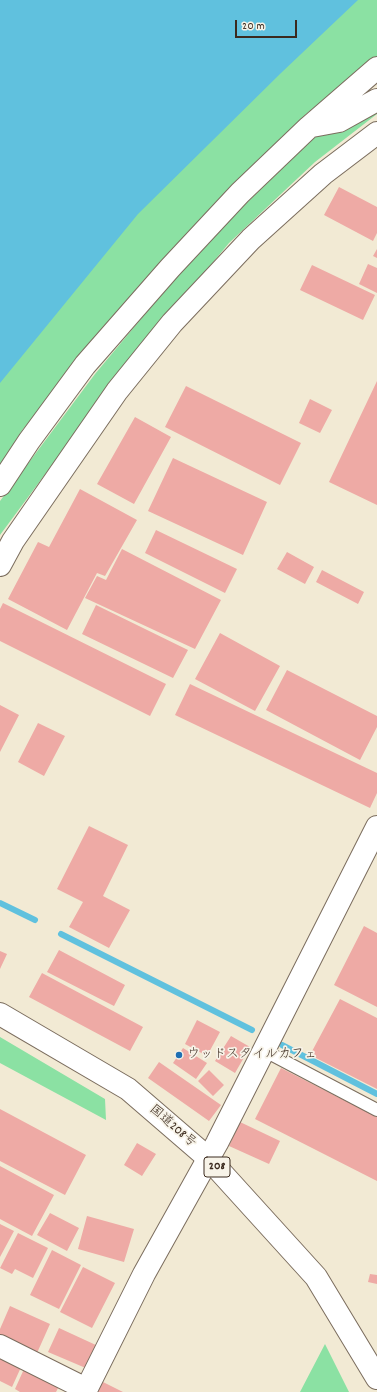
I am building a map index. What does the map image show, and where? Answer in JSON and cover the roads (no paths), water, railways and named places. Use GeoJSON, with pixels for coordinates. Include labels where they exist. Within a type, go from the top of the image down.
{"type":"FeatureCollection","features":[{"type":"Feature","properties":{"kind":"main road"},"geometry":{"type":"LineString","coordinates":[[0,485],[29,441],[85,365],[170,268],[240,193],[309,127],[377,68]]}},
{"type":"Feature","properties":{"kind":"main road"},"geometry":{"type":"LineString","coordinates":[[309,127],[339,121],[377,100]]}},
{"type":"Feature","properties":{"kind":"main road"},"geometry":{"type":"LineString","coordinates":[[0,565],[13,541],[117,391],[172,323],[251,239],[323,174],[377,133]]}},
{"type":"Feature","properties":{"kind":"main road"},"geometry":{"type":"LineString","coordinates":[[0,1346],[85,1390],[144,1274],[265,1051],[377,828]]}},
{"type":"Feature","properties":{"kind":"main road","name":"国道208号"},"geometry":{"type":"LineString","coordinates":[[0,1014],[128,1088],[208,1158],[316,1277],[377,1378]]}},
{"type":"Feature","properties":{"kind":"lane"},"geometry":{"type":"LineString","coordinates":[[265,1051],[377,1110]]}},
{"type":"Feature","properties":{"kind":"water"},"geometry":{"type":"Polygon","coordinates":[[[0,0],[358,0],[281,73],[138,214],[0,383],[0,0]]]}},
{"type":"Feature","properties":{"kind":"waterway"},"geometry":{"type":"LineString","coordinates":[[0,903],[35,920]]}},
{"type":"Feature","properties":{"kind":"waterway"},"geometry":{"type":"LineString","coordinates":[[61,934],[252,1030]]}},
{"type":"Feature","properties":{"kind":"waterway"},"geometry":{"type":"LineString","coordinates":[[282,1045],[377,1094]]}},
{"type":"Feature","properties":{"kind":"place","name":"ウッドスタイルカフェ"},"geometry":{"type":"Point","coordinates":[179,1055]}}]}
